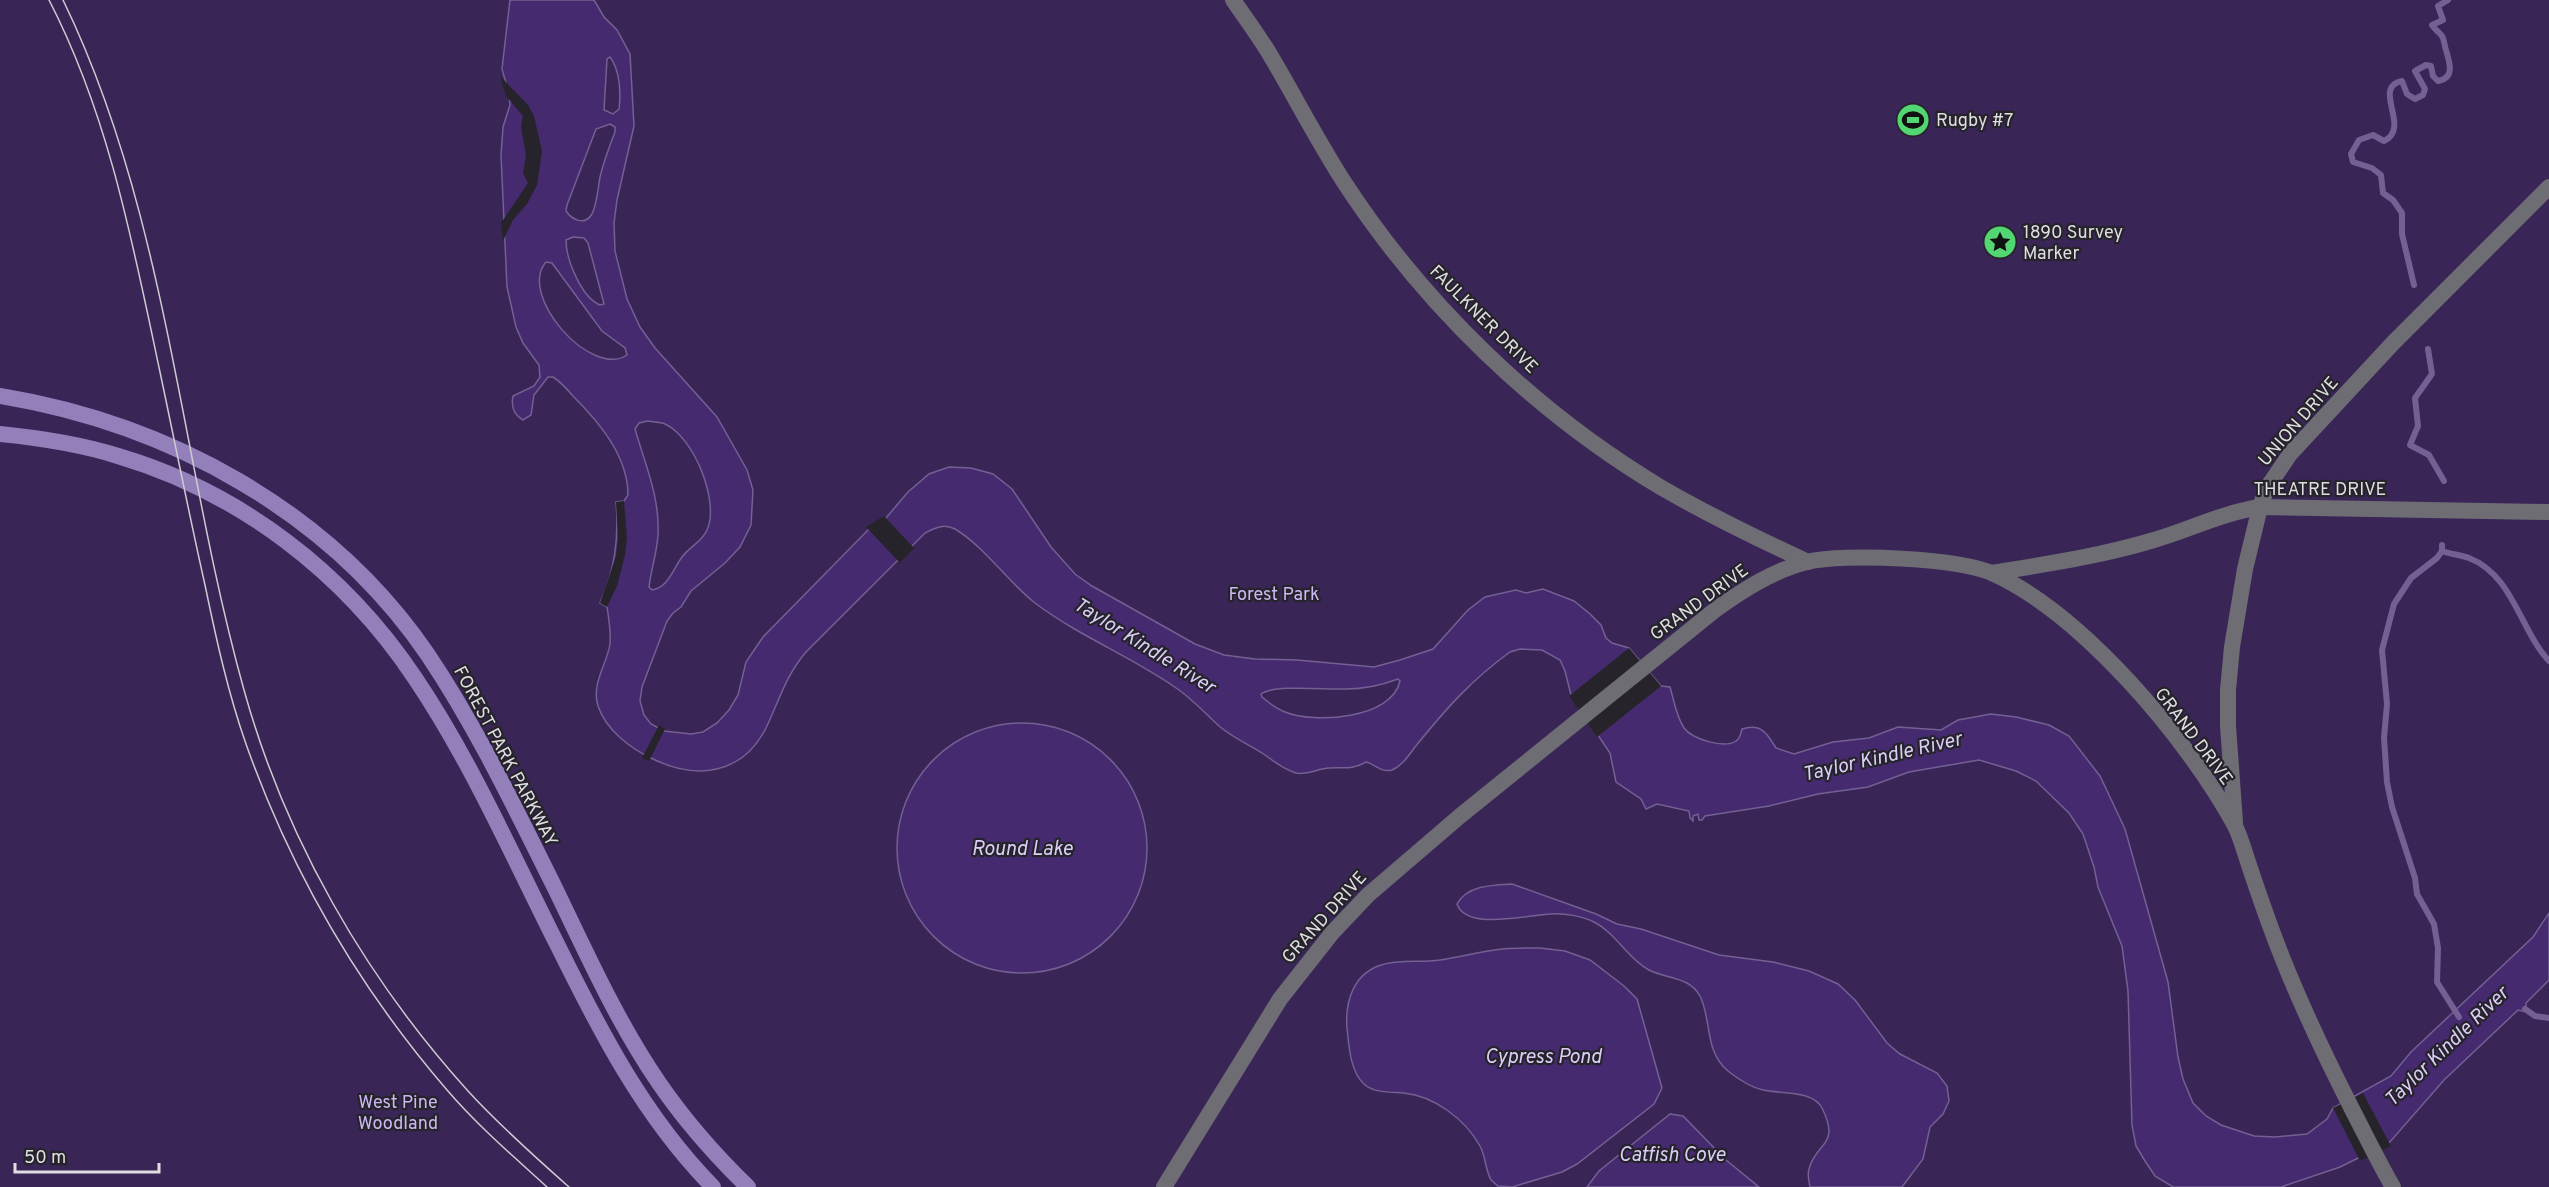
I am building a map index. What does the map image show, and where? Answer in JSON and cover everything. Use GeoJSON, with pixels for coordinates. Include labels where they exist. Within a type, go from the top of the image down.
{"type":"FeatureCollection","features":[{"type":"Feature","properties":{"kind":"main road","name":"FOREST PARK PARKWAY"},"geometry":{"type":"LineString","coordinates":[[0,396],[86,414],[150,436],[205,462],[277,505],[324,541],[359,572],[405,624],[427,654],[470,723],[609,996],[657,1081],[686,1121],[748,1187]]}},
{"type":"Feature","properties":{"kind":"main road"},"geometry":{"type":"LineString","coordinates":[[0,434],[84,447],[119,456],[156,469],[212,494],[281,536],[369,616],[393,646],[434,707],[455,744],[626,1075],[666,1134],[713,1187]]}},
{"type":"Feature","properties":{"kind":"street","name":"FAULKNER DRIVE"},"geometry":{"type":"LineString","coordinates":[[1233,0],[1267,50],[1344,182],[1422,288],[1459,326],[1535,396],[1578,431],[1620,460],[1709,514],[1808,562]]}},
{"type":"Feature","properties":{"kind":"street","name":"UNION DRIVE"},"geometry":{"type":"LineString","coordinates":[[2235,826],[2228,690],[2237,606],[2260,507],[2267,488],[2290,454],[2393,343],[2549,187]]}},
{"type":"Feature","properties":{"kind":"street","name":"THEATRE DRIVE"},"geometry":{"type":"LineString","coordinates":[[1992,573],[2115,551],[2157,539],[2214,517],[2260,507],[2549,512]]}},
{"type":"Feature","properties":{"kind":"street","name":"GRAND DRIVE"},"geometry":{"type":"LineString","coordinates":[[1164,1187],[1259,1029],[1332,933],[1368,895],[1415,853],[1644,666],[1743,591],[1772,575],[1808,562],[1849,558],[1937,562],[1992,573],[2048,608],[2084,636],[2109,660],[2180,744],[2235,826],[2295,990],[2348,1101],[2393,1187]]}},
{"type":"Feature","properties":{"kind":"green space","name":"Forest Park"},"geometry":{"type":"Polygon","coordinates":[[[0,0],[2549,0],[2549,1187],[0,1187],[0,0]]]}},
{"type":"Feature","properties":{"kind":"water","name":"Taylor Kindle River"},"geometry":{"type":"Polygon","coordinates":[[[510,0],[594,0],[604,17],[617,30],[630,54],[634,126],[614,223],[615,251],[627,299],[640,327],[655,348],[717,417],[747,470],[753,490],[751,525],[740,547],[725,563],[691,591],[681,607],[667,621],[642,687],[640,701],[644,715],[651,724],[664,731],[691,734],[703,732],[717,723],[729,710],[738,695],[746,662],[763,637],[868,530],[886,518],[908,492],[929,474],[949,467],[971,468],[993,474],[1012,489],[1051,547],[1075,574],[1195,644],[1224,655],[1374,667],[1433,649],[1468,610],[1485,597],[1516,590],[1526,593],[1543,589],[1574,601],[1601,625],[1606,638],[1612,643],[1629,648],[1661,686],[1670,687],[1684,728],[1694,736],[1708,742],[1731,743],[1738,739],[1742,729],[1754,727],[1763,731],[1776,748],[1794,754],[1833,742],[1869,738],[1898,727],[1941,730],[1958,720],[1991,714],[2049,725],[2069,736],[2100,776],[2125,829],[2168,982],[2178,1057],[2183,1079],[2193,1103],[2206,1116],[2221,1125],[2254,1136],[2307,1134],[2327,1119],[2333,1108],[2391,1076],[2411,1052],[2533,937],[2549,913],[2549,980],[2526,1003],[2531,1013],[2518,1010],[2444,1080],[2389,1143],[2340,1167],[2281,1187],[2173,1187],[2155,1176],[2136,1146],[2132,1125],[2128,991],[2122,946],[2098,887],[2083,834],[2069,813],[2036,781],[2016,771],[1979,760],[1909,772],[1868,787],[1818,794],[1769,806],[1705,816],[1702,820],[1699,820],[1698,814],[1693,816],[1693,821],[1689,811],[1657,804],[1646,809],[1641,799],[1616,782],[1610,753],[1571,695],[1560,660],[1542,650],[1520,649],[1510,652],[1459,696],[1396,768],[1385,770],[1366,762],[1349,768],[1328,768],[1296,773],[1224,730],[1189,698],[1161,678],[1070,626],[1035,603],[966,536],[947,526],[925,533],[806,652],[788,679],[766,728],[756,744],[744,756],[717,769],[701,771],[669,766],[653,759],[636,750],[613,731],[602,715],[596,698],[598,682],[610,644],[607,607],[600,603],[615,554],[616,502],[624,501],[628,495],[623,467],[602,428],[553,377],[548,377],[534,395],[531,415],[523,420],[515,413],[512,403],[513,396],[534,386],[540,377],[539,365],[523,343],[516,327],[507,287],[501,155],[503,127],[510,105],[502,69],[510,0]],[[610,57],[607,59],[604,110],[613,114],[619,109],[619,82],[613,62],[610,57]],[[610,124],[596,129],[566,211],[579,220],[586,220],[592,214],[600,177],[615,132],[615,127],[610,124]],[[573,237],[566,240],[572,267],[581,286],[593,301],[600,305],[604,304],[588,243],[584,238],[573,237]],[[546,262],[540,276],[541,294],[549,312],[562,330],[578,345],[595,355],[612,359],[627,355],[625,348],[602,331],[552,263],[546,262]],[[647,421],[639,423],[635,429],[657,507],[657,542],[649,587],[652,590],[666,582],[682,557],[705,534],[710,518],[710,503],[702,471],[686,442],[676,431],[665,424],[647,421]],[[1398,679],[1352,689],[1277,689],[1261,694],[1270,704],[1285,712],[1314,718],[1332,717],[1368,711],[1383,704],[1394,694],[1400,681],[1398,679]]]}},
{"type":"Feature","properties":{"kind":"water","name":"Round Lake"},"geometry":{"type":"Polygon","coordinates":[[[1010,723],[1034,723],[1070,732],[1092,744],[1111,759],[1126,778],[1138,800],[1145,824],[1147,848],[1145,872],[1138,896],[1126,918],[1111,937],[1092,952],[1070,964],[1034,973],[1010,973],[974,964],[952,952],[933,937],[918,918],[906,896],[897,860],[897,836],[906,800],[918,778],[933,759],[952,744],[974,732],[1010,723]]]}},
{"type":"Feature","properties":{"kind":"water"},"geometry":{"type":"Polygon","coordinates":[[[1512,884],[1596,914],[1617,924],[1641,929],[1719,955],[1773,962],[1809,971],[1838,984],[1855,1000],[1887,1043],[1900,1054],[1937,1073],[1947,1086],[1949,1101],[1943,1114],[1930,1127],[1923,1159],[1902,1187],[1810,1187],[1808,1175],[1812,1160],[1825,1143],[1829,1130],[1818,1102],[1804,1095],[1758,1089],[1728,1071],[1715,1054],[1704,1005],[1695,990],[1684,981],[1656,973],[1641,965],[1609,932],[1594,922],[1555,914],[1499,920],[1485,919],[1472,917],[1463,912],[1457,904],[1467,893],[1482,887],[1512,884]]]}},
{"type":"Feature","properties":{"kind":"water","name":"Cypress Pond"},"geometry":{"type":"Polygon","coordinates":[[[1540,948],[1565,951],[1590,960],[1637,999],[1662,1088],[1654,1104],[1577,1164],[1562,1172],[1512,1187],[1498,1186],[1491,1180],[1482,1150],[1474,1136],[1448,1110],[1415,1095],[1372,1089],[1359,1079],[1353,1065],[1347,1028],[1349,999],[1357,982],[1371,969],[1381,965],[1395,962],[1440,960],[1503,949],[1540,948]]]}},
{"type":"Feature","properties":{"kind":"water","name":"Catfish Cove"},"geometry":{"type":"Polygon","coordinates":[[[1670,1114],[1683,1116],[1726,1160],[1759,1187],[1587,1187],[1599,1171],[1670,1114]]]}},
{"type":"Feature","properties":{"kind":"pier"},"geometry":{"type":"Polygon","coordinates":[[[500,76],[528,105],[534,116],[542,151],[537,185],[527,204],[513,220],[503,241],[501,223],[528,183],[523,173],[526,155],[521,127],[523,116],[506,96],[500,76]]]}},
{"type":"Feature","properties":{"kind":"pier"},"geometry":{"type":"Polygon","coordinates":[[[624,501],[627,538],[625,555],[617,586],[607,607],[600,603],[616,556],[618,539],[616,502],[624,501]]]}},
{"type":"Feature","properties":{"kind":"pier"},"geometry":{"type":"Polygon","coordinates":[[[884,516],[914,548],[900,563],[866,527],[884,516]]]}},
{"type":"Feature","properties":{"kind":"pier"},"geometry":{"type":"Polygon","coordinates":[[[1629,648],[1661,686],[1597,737],[1569,696],[1629,648]]]}},
{"type":"Feature","properties":{"kind":"pier"},"geometry":{"type":"Polygon","coordinates":[[[659,725],[665,729],[649,761],[642,758],[659,725]]]}},
{"type":"Feature","properties":{"kind":"pier"},"geometry":{"type":"Polygon","coordinates":[[[2363,1093],[2391,1146],[2360,1161],[2333,1108],[2363,1093]]]}},
{"type":"Feature","properties":{"kind":"waterway"},"geometry":{"type":"LineString","coordinates":[[2414,285],[2402,234],[2402,213],[2393,200],[2383,193],[2381,175],[2372,168],[2353,162],[2351,154],[2359,140],[2373,135],[2384,141],[2392,135],[2394,118],[2390,91],[2393,85],[2402,81],[2407,94],[2415,99],[2423,95],[2425,89],[2415,71],[2426,65],[2431,66],[2433,76],[2438,81],[2444,79],[2449,73],[2450,64],[2444,40],[2432,25],[2443,20],[2438,6],[2448,0]]}},
{"type":"Feature","properties":{"kind":"waterway"},"geometry":{"type":"LineString","coordinates":[[2428,349],[2432,374],[2415,398],[2418,426],[2410,445],[2429,455],[2444,481]]}},
{"type":"Feature","properties":{"kind":"waterway","name":"Taylor Kindle River"},"geometry":{"type":"LineString","coordinates":[[2442,545],[2442,551],[2437,558],[2411,578],[2394,604],[2382,650],[2387,704],[2384,738],[2387,782],[2392,807],[2415,878],[2417,894],[2434,924],[2438,948],[2437,982],[2459,1017]]}},
{"type":"Feature","properties":{"kind":"waterway"},"geometry":{"type":"LineString","coordinates":[[2442,551],[2469,558],[2484,566],[2496,577],[2549,661]]}},
{"type":"Feature","properties":{"kind":"waterway"},"geometry":{"type":"LineString","coordinates":[[2525,1009],[2535,1016],[2549,1018]]}},
{"type":"Feature","properties":{"kind":"tram line"},"geometry":{"type":"LineString","coordinates":[[49,0],[88,89],[117,182],[140,277],[223,665],[246,744],[264,791],[306,883],[357,970],[385,1011],[447,1090],[547,1187]]}},
{"type":"Feature","properties":{"kind":"tram line"},"geometry":{"type":"LineString","coordinates":[[63,0],[98,82],[127,167],[150,253],[169,340],[222,603],[244,690],[261,745],[282,799],[333,903],[395,1001],[468,1091],[569,1187]]}},
{"type":"Feature","properties":{"kind":"place","name":"Rugby #7"},"geometry":{"type":"Point","coordinates":[1913,120]}},
{"type":"Feature","properties":{"kind":"place","name":"1890 Survey Marker"},"geometry":{"type":"Point","coordinates":[2000,242]}},
{"type":"Feature","properties":{"kind":"park label","name":"West Pine Woodland"},"geometry":{"type":"Point","coordinates":[398,1112]}}]}
